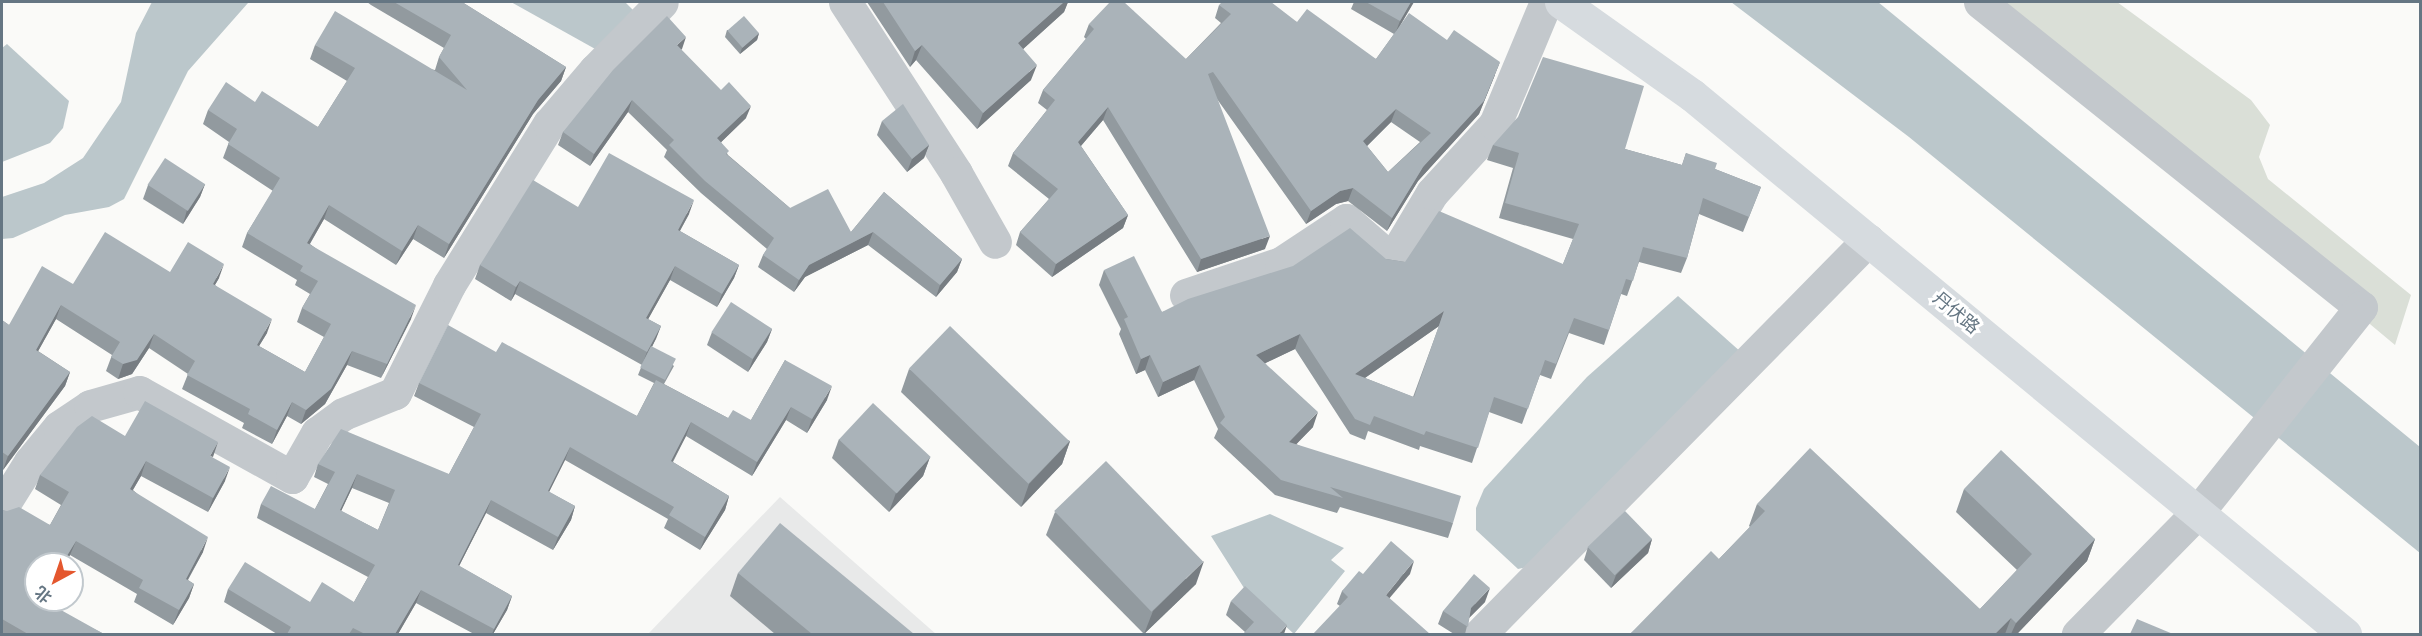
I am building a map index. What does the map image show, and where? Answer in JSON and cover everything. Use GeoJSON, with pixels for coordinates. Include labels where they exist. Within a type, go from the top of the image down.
{"type":"FeatureCollection","features":[{"type":"Feature","properties":{"kind":"main road","name":"丹伏路"},"geometry":{"type":"LineString","coordinates":[[1561,2],[1692,95],[2345,634]]}},
{"type":"Feature","properties":{"kind":"street"},"geometry":{"type":"LineString","coordinates":[[2,507],[59,427],[90,406],[139,392],[292,477],[317,433],[343,414],[394,393],[449,285],[549,124],[595,70],[662,2]]}},
{"type":"Feature","properties":{"kind":"street"},"geometry":{"type":"LineString","coordinates":[[844,2],[956,173],[995,242]]}},
{"type":"Feature","properties":{"kind":"street"},"geometry":{"type":"LineString","coordinates":[[1186,295],[1281,263],[1346,220],[1392,260],[1432,193],[1495,124],[1546,2]]}},
{"type":"Feature","properties":{"kind":"street"},"geometry":{"type":"LineString","coordinates":[[1980,2],[2361,307],[2197,513],[2079,634]]}},
{"type":"Feature","properties":{"kind":"street"},"geometry":{"type":"LineString","coordinates":[[1480,634],[1868,240]]}},
{"type":"Feature","properties":{"kind":"shaded area"},"geometry":{"type":"Polygon","coordinates":[[[152,2],[248,3],[188,71],[124,199],[109,207],[65,215],[13,238],[2,239],[2,197],[44,183],[83,158],[121,102],[136,33],[152,2]]]}},
{"type":"Feature","properties":{"kind":"shaded area"},"geometry":{"type":"Polygon","coordinates":[[[511,2],[625,2],[634,11],[597,50],[511,2]]]}},
{"type":"Feature","properties":{"kind":"shaded area"},"geometry":{"type":"Polygon","coordinates":[[[1731,2],[1878,2],[2420,447],[2420,553],[1909,137],[1731,2]]]}},
{"type":"Feature","properties":{"kind":"shaded area"},"geometry":{"type":"Polygon","coordinates":[[[1985,2],[2117,2],[2251,100],[2270,125],[2259,157],[2268,179],[2411,295],[2395,345],[1985,2]]]}},
{"type":"Feature","properties":{"kind":"shaded area"},"geometry":{"type":"Polygon","coordinates":[[[7,44],[69,101],[63,128],[50,143],[2,162],[2,48],[7,44]]]}},
{"type":"Feature","properties":{"kind":"shaded area"},"geometry":{"type":"Polygon","coordinates":[[[1678,296],[1742,353],[1532,566],[1518,569],[1476,530],[1476,508],[1484,489],[1587,377],[1678,296]]]}},
{"type":"Feature","properties":{"kind":"shaded area"},"geometry":{"type":"Polygon","coordinates":[[[780,497],[936,634],[648,634],[780,497]]]}},
{"type":"Feature","properties":{"kind":"shaded area"},"geometry":{"type":"Polygon","coordinates":[[[1270,514],[1344,548],[1331,560],[1345,571],[1294,634],[1244,588],[1211,536],[1270,514]]]}},
{"type":"Feature","properties":{"kind":"building"},"geometry":{"type":"Polygon","coordinates":[[[394,2],[462,2],[566,67],[538,100],[449,244],[418,225],[402,251],[329,205],[307,243],[416,305],[387,364],[352,351],[331,389],[306,410],[292,402],[277,430],[248,414],[250,409],[187,375],[195,361],[154,334],[137,360],[123,364],[111,357],[120,342],[61,305],[36,350],[70,372],[8,456],[2,452],[2,320],[9,325],[42,266],[73,284],[105,232],[170,272],[188,242],[224,264],[213,284],[272,319],[257,345],[305,372],[331,324],[302,308],[318,281],[300,271],[303,266],[247,233],[280,178],[228,144],[237,129],[208,110],[226,82],[255,102],[262,91],[318,127],[355,68],[315,45],[335,11],[467,90],[439,57],[451,35],[394,2]]]}},
{"type":"Feature","properties":{"kind":"building"},"geometry":{"type":"Polygon","coordinates":[[[883,2],[1064,2],[1018,43],[1037,65],[983,113],[922,45],[915,51],[883,2]]]}},
{"type":"Feature","properties":{"kind":"building"},"geometry":{"type":"Polygon","coordinates":[[[1110,2],[1124,2],[1186,59],[1231,14],[1219,5],[1222,2],[1271,2],[1297,22],[1307,9],[1376,59],[1409,13],[1447,40],[1454,30],[1500,62],[1484,101],[1423,167],[1392,218],[1353,188],[1340,191],[1311,211],[1213,72],[1208,74],[1270,236],[1201,259],[1108,107],[1078,142],[1128,215],[1056,264],[1020,232],[1058,189],[1013,153],[1055,100],[1043,90],[1094,29],[1089,24],[1110,2]],[[1396,109],[1363,141],[1388,172],[1431,133],[1396,109]]]}},
{"type":"Feature","properties":{"kind":"building"},"geometry":{"type":"Polygon","coordinates":[[[1366,2],[1411,2],[1400,21],[1366,2]]]}},
{"type":"Feature","properties":{"kind":"building"},"geometry":{"type":"Polygon","coordinates":[[[667,16],[686,37],[677,45],[721,90],[729,82],[751,106],[717,138],[729,151],[726,154],[790,208],[828,189],[851,232],[884,192],[962,259],[940,285],[873,232],[809,265],[799,280],[763,255],[774,238],[705,181],[669,145],[674,140],[632,100],[594,154],[563,132],[613,70],[667,16]]]}},
{"type":"Feature","properties":{"kind":"building"},"geometry":{"type":"Polygon","coordinates":[[[744,16],[759,33],[742,48],[727,30],[744,16]]]}},
{"type":"Feature","properties":{"kind":"building"},"geometry":{"type":"Polygon","coordinates":[[[1543,57],[1644,86],[1625,149],[1682,165],[1686,153],[1717,163],[1715,169],[1761,187],[1749,217],[1703,198],[1687,258],[1643,247],[1633,281],[1626,279],[1609,330],[1574,318],[1556,364],[1545,360],[1528,409],[1494,397],[1478,448],[1426,431],[1424,435],[1374,416],[1370,425],[1355,419],[1300,334],[1256,355],[1318,412],[1289,442],[1461,496],[1453,523],[1330,487],[1343,498],[1281,480],[1220,423],[1225,417],[1200,365],[1163,382],[1150,355],[1141,359],[1124,319],[1128,317],[1104,270],[1134,256],[1162,312],[1188,299],[1293,266],[1350,228],[1386,259],[1405,262],[1439,211],[1563,264],[1579,224],[1505,203],[1519,153],[1493,145],[1518,117],[1543,57]],[[1444,311],[1355,374],[1414,397],[1444,311]]]}},
{"type":"Feature","properties":{"kind":"building"},"geometry":{"type":"Polygon","coordinates":[[[903,104],[929,145],[912,159],[882,121],[903,104]]]}},
{"type":"Feature","properties":{"kind":"building"},"geometry":{"type":"Polygon","coordinates":[[[609,153],[694,200],[678,230],[739,265],[722,294],[675,266],[646,318],[661,326],[647,352],[520,281],[516,287],[480,265],[533,180],[578,207],[609,153]]]}},
{"type":"Feature","properties":{"kind":"building"},"geometry":{"type":"Polygon","coordinates":[[[165,158],[205,184],[188,211],[148,185],[165,158]]]}},
{"type":"Feature","properties":{"kind":"building"},"geometry":{"type":"Polygon","coordinates":[[[731,302],[772,329],[752,359],[711,332],[731,302]]]}},
{"type":"Feature","properties":{"kind":"building"},"geometry":{"type":"Polygon","coordinates":[[[448,325],[496,352],[502,342],[637,416],[656,380],[728,418],[733,410],[751,420],[785,360],[832,386],[812,419],[791,407],[757,462],[691,422],[671,461],[729,496],[705,537],[669,515],[674,507],[570,447],[548,491],[575,506],[558,537],[491,500],[458,565],[512,596],[494,629],[421,590],[395,634],[365,634],[353,628],[349,634],[287,634],[291,627],[228,589],[245,562],[310,602],[322,582],[354,602],[375,565],[261,504],[271,486],[315,509],[335,472],[318,464],[341,429],[449,474],[481,414],[419,383],[448,325]],[[357,474],[340,510],[378,530],[395,490],[357,474]]]}},
{"type":"Feature","properties":{"kind":"building"},"geometry":{"type":"Polygon","coordinates":[[[950,326],[1069,441],[1028,484],[909,368],[950,326]]]}},
{"type":"Feature","properties":{"kind":"building"},"geometry":{"type":"Polygon","coordinates":[[[651,346],[676,359],[665,380],[640,367],[651,346]]]}},
{"type":"Feature","properties":{"kind":"building"},"geometry":{"type":"Polygon","coordinates":[[[145,401],[218,442],[210,456],[230,467],[213,498],[146,461],[130,489],[208,537],[186,579],[194,584],[179,610],[139,588],[143,580],[76,541],[69,552],[24,552],[24,612],[65,612],[104,634],[28,634],[2,619],[2,510],[7,511],[19,507],[50,525],[69,492],[40,475],[77,427],[92,416],[125,436],[145,401]]]}},
{"type":"Feature","properties":{"kind":"building"},"geometry":{"type":"Polygon","coordinates":[[[873,403],[931,457],[897,493],[839,440],[873,403]]]}},
{"type":"Feature","properties":{"kind":"building"},"geometry":{"type":"Polygon","coordinates":[[[1810,448],[1980,609],[2032,554],[1964,489],[2001,450],[2095,539],[2016,623],[2011,618],[1995,634],[1630,634],[1711,551],[1719,559],[1765,511],[1757,504],[1810,448]]]}},
{"type":"Feature","properties":{"kind":"building"},"geometry":{"type":"Polygon","coordinates":[[[1106,461],[1203,562],[1151,612],[1054,511],[1106,461]]]}},
{"type":"Feature","properties":{"kind":"building"},"geometry":{"type":"Polygon","coordinates":[[[1625,511],[1652,539],[1615,575],[1588,547],[1625,511]]]}},
{"type":"Feature","properties":{"kind":"building"},"geometry":{"type":"Polygon","coordinates":[[[780,523],[914,634],[812,634],[738,573],[780,523]]]}},
{"type":"Feature","properties":{"kind":"building"},"geometry":{"type":"Polygon","coordinates":[[[1391,541],[1414,561],[1386,595],[1430,634],[1313,634],[1348,597],[1342,591],[1359,571],[1363,574],[1391,541]]]}},
{"type":"Feature","properties":{"kind":"building"},"geometry":{"type":"Polygon","coordinates":[[[1474,574],[1490,588],[1471,608],[1468,627],[1443,611],[1474,574]]]}},
{"type":"Feature","properties":{"kind":"building"},"geometry":{"type":"Polygon","coordinates":[[[1245,586],[1287,625],[1279,634],[1243,634],[1254,622],[1231,601],[1245,586]]]}},
{"type":"Feature","properties":{"kind":"building"},"geometry":{"type":"Polygon","coordinates":[[[2137,619],[2173,634],[2130,634],[2137,619]]]}}]}
